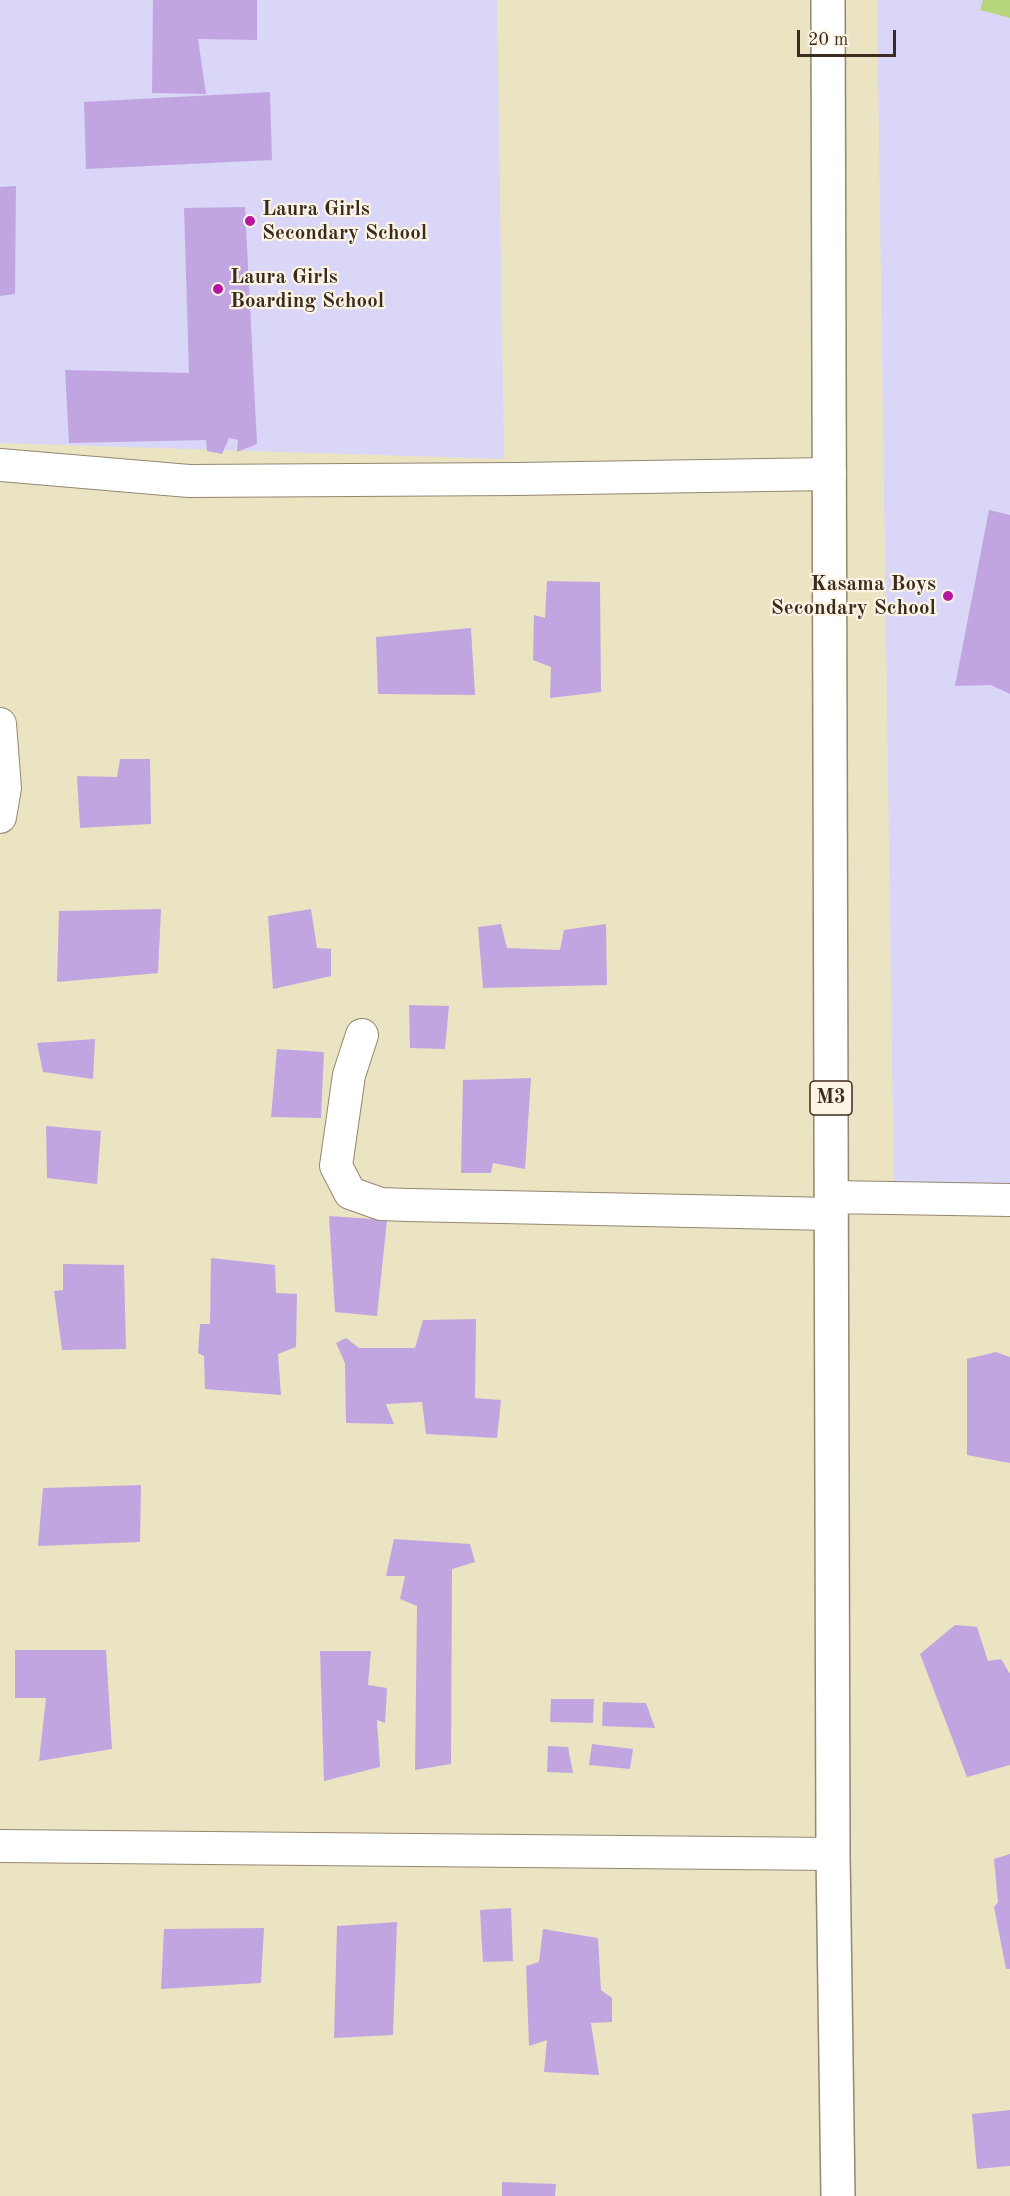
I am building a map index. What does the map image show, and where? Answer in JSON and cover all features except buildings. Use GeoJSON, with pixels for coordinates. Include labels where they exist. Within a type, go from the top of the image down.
{"type":"FeatureCollection","features":[{"type":"Feature","properties":{"kind":"main road","name":"M3"},"geometry":{"type":"LineString","coordinates":[[828,0],[833,1854],[838,2196]]}},
{"type":"Feature","properties":{"kind":"street"},"geometry":{"type":"LineString","coordinates":[[1,470],[189,481],[830,474]]}},
{"type":"Feature","properties":{"kind":"street"},"geometry":{"type":"LineString","coordinates":[[0,724],[5,788],[0,817]]}},
{"type":"Feature","properties":{"kind":"street"},"geometry":{"type":"LineString","coordinates":[[362,1035],[349,1075],[336,1166],[350,1193],[381,1204],[408,1206],[831,1206],[1010,1200]]}},
{"type":"Feature","properties":{"kind":"street"},"geometry":{"type":"LineString","coordinates":[[0,1846],[833,1854]]}},
{"type":"Feature","properties":{"kind":"shaded area","name":"Laura Girls Secondary School"},"geometry":{"type":"Polygon","coordinates":[[[0,0],[497,0],[504,459],[0,443],[0,0]]]}},
{"type":"Feature","properties":{"kind":"shaded area","name":"Kasama Boys Secondary School"},"geometry":{"type":"Polygon","coordinates":[[[877,0],[1010,0],[1010,1192],[894,1198],[877,0]]]}},
{"type":"Feature","properties":{"kind":"green space"},"geometry":{"type":"Polygon","coordinates":[[[983,0],[1010,0],[1010,18],[980,10],[983,0]]]}},
{"type":"Feature","properties":{"kind":"place","name":"Laura Girls Secondary School"},"geometry":{"type":"Point","coordinates":[250,221]}},
{"type":"Feature","properties":{"kind":"place","name":"Laura Girls Boarding School"},"geometry":{"type":"Point","coordinates":[218,289]}},
{"type":"Feature","properties":{"kind":"place","name":"Kasama Boys Secondary School"},"geometry":{"type":"Point","coordinates":[948,596]}}]}
